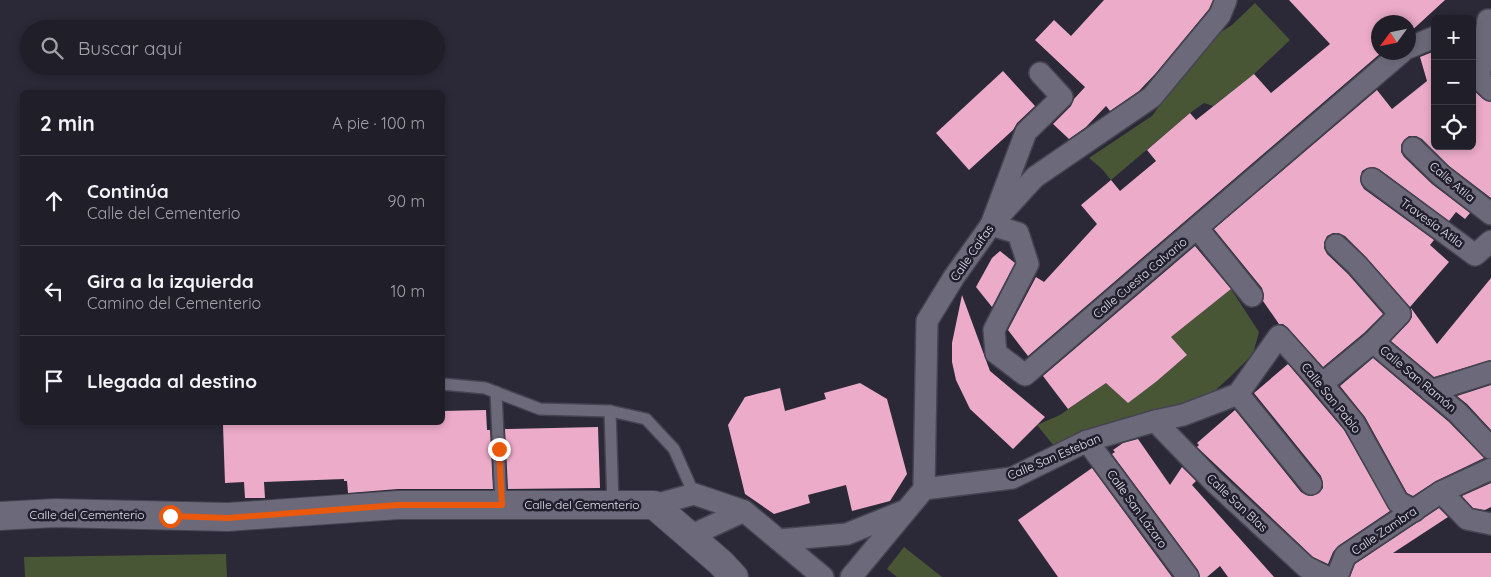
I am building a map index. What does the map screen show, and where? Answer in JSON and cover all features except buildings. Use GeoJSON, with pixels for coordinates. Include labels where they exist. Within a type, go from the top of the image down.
{"type":"FeatureCollection","features":[{"type":"Feature","properties":{"kind":"street","name":"Calle Caifas"},"geometry":{"type":"LineString","coordinates":[[924,489],[927,321],[991,225],[1035,177],[1152,97],[1220,15],[1226,0]]}},
{"type":"Feature","properties":{"kind":"street"},"geometry":{"type":"LineString","coordinates":[[1484,20],[1479,78],[1491,90]]}},
{"type":"Feature","properties":{"kind":"street"},"geometry":{"type":"LineString","coordinates":[[1416,44],[1431,38]]}},
{"type":"Feature","properties":{"kind":"street","name":"Calle Cuesta Calvario"},"geometry":{"type":"LineString","coordinates":[[991,225],[1018,232],[1028,264],[994,330],[996,354],[1025,375],[1393,60]]}},
{"type":"Feature","properties":{"kind":"street"},"geometry":{"type":"LineString","coordinates":[[991,225],[1026,132],[1062,96],[1040,73]]}},
{"type":"Feature","properties":{"kind":"street","name":"Calle Atila"},"geometry":{"type":"LineString","coordinates":[[1414,148],[1441,175],[1491,214]]}},
{"type":"Feature","properties":{"kind":"street","name":"Travesía Atila"},"geometry":{"type":"LineString","coordinates":[[1372,179],[1475,255],[1491,241]]}},
{"type":"Feature","properties":{"kind":"street"},"geometry":{"type":"LineString","coordinates":[[1198,228],[1252,296]]}},
{"type":"Feature","properties":{"kind":"street","name":"Calle San Ramón"},"geometry":{"type":"LineString","coordinates":[[1336,245],[1400,314],[1373,342],[1458,413],[1491,448]]}},
{"type":"Feature","properties":{"kind":"street","name":"Calle San Pablo"},"geometry":{"type":"LineString","coordinates":[[1238,394],[1279,336],[1354,423],[1398,502],[1414,511]]}},
{"type":"Feature","properties":{"kind":"street"},"geometry":{"type":"LineString","coordinates":[[1322,384],[1373,342]]}},
{"type":"Feature","properties":{"kind":"street"},"geometry":{"type":"LineString","coordinates":[[1431,391],[1491,372]]}},
{"type":"Feature","properties":{"kind":"street"},"geometry":{"type":"LineString","coordinates":[[1238,394],[1311,484]]}},
{"type":"Feature","properties":{"kind":"street","name":"Calle San Esteban"},"geometry":{"type":"LineString","coordinates":[[924,489],[1012,478],[1087,441],[1155,421],[1183,415],[1238,394]]}},
{"type":"Feature","properties":{"kind":"street","name":"Calle San Blas"},"geometry":{"type":"LineString","coordinates":[[1155,421],[1213,481],[1306,567],[1326,577]]}},
{"type":"Feature","properties":{"kind":"street","name":"Calle San Lázaro"},"geometry":{"type":"LineString","coordinates":[[1087,441],[1188,577]]}},
{"type":"Feature","properties":{"kind":"street"},"geometry":{"type":"LineString","coordinates":[[1491,469],[1442,492],[1467,519],[1491,524]]}},
{"type":"Feature","properties":{"kind":"street"},"geometry":{"type":"LineString","coordinates":[[851,577],[924,489]]}},
{"type":"Feature","properties":{"kind":"street","name":"Calle Zambra"},"geometry":{"type":"LineString","coordinates":[[1337,577],[1346,556],[1442,492]]}},
{"type":"Feature","properties":{"kind":"street"},"geometry":{"type":"LineString","coordinates":[[654,505],[694,494],[744,511],[823,577]]}},
{"type":"Feature","properties":{"kind":"street","name":"Calle del Cementerio"},"geometry":{"type":"LineString","coordinates":[[0,516],[55,513],[228,518],[398,505],[654,505]]}},
{"type":"Feature","properties":{"kind":"street"},"geometry":{"type":"LineString","coordinates":[[654,505],[734,577]]}},
{"type":"Feature","properties":{"kind":"street"},"geometry":{"type":"LineString","coordinates":[[778,540],[847,534],[907,510]]}},
{"type":"Feature","properties":{"kind":"street"},"geometry":{"type":"LineString","coordinates":[[690,536],[744,511]]}},
{"type":"Feature","properties":{"kind":"lane"},"geometry":{"type":"LineString","coordinates":[[445,384],[485,388],[540,409],[610,411],[646,419],[674,449],[694,494]]}},
{"type":"Feature","properties":{"kind":"lane"},"geometry":{"type":"LineString","coordinates":[[496,392],[502,505]]}},
{"type":"Feature","properties":{"kind":"lane"},"geometry":{"type":"LineString","coordinates":[[610,411],[613,505]]}},
{"type":"Feature","properties":{"kind":"green space"},"geometry":{"type":"Polygon","coordinates":[[[1255,3],[1290,40],[1254,74],[1213,106],[1204,103],[1190,113],[1111,180],[1089,158],[1152,116],[1181,76],[1216,35],[1232,25],[1255,3]]]}},
{"type":"Feature","properties":{"kind":"green space"},"geometry":{"type":"Polygon","coordinates":[[[1231,289],[1259,332],[1253,354],[1208,397],[1054,446],[1037,425],[1060,415],[1106,383],[1127,402],[1157,381],[1186,356],[1171,337],[1231,289]]]}},
{"type":"Feature","properties":{"kind":"green space"},"geometry":{"type":"Polygon","coordinates":[[[904,547],[942,577],[897,577],[887,569],[904,547]]]}},
{"type":"Feature","properties":{"kind":"green space"},"geometry":{"type":"Polygon","coordinates":[[[226,554],[227,577],[25,577],[24,557],[226,554]]]}},
{"type":"Feature","properties":{"kind":"route"},"geometry":{"type":"LineString","coordinates":[[170,516],[228,518],[398,505],[502,505],[499,449]]}}]}
